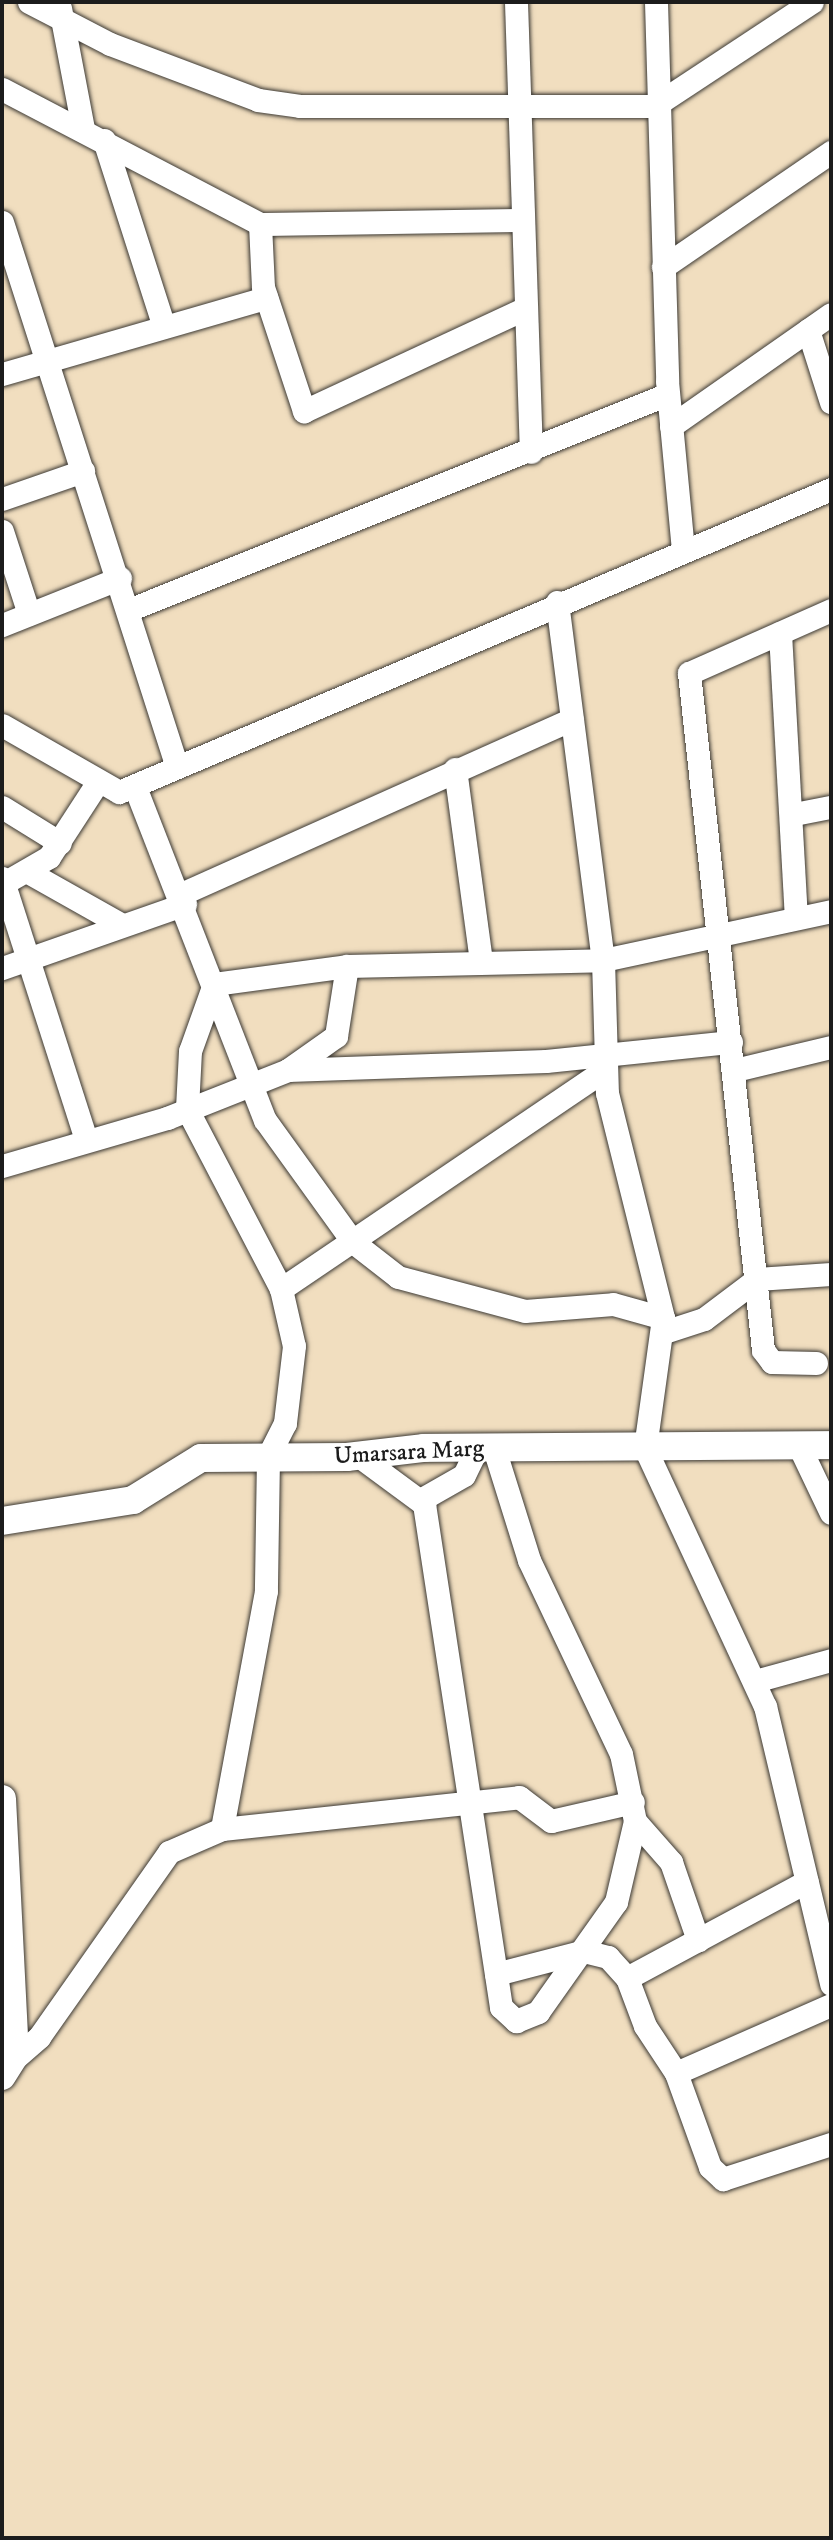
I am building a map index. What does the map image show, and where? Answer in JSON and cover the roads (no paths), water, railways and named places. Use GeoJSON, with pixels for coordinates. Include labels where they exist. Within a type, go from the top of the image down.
{"type":"FeatureCollection","features":[{"type":"Feature","properties":{"kind":"street"},"geometry":{"type":"LineString","coordinates":[[29,2],[60,10],[258,100],[300,106],[519,102],[654,106],[813,2]]}},
{"type":"Feature","properties":{"kind":"street"},"geometry":{"type":"LineString","coordinates":[[516,2],[521,220],[531,452]]}},
{"type":"Feature","properties":{"kind":"street"},"geometry":{"type":"LineString","coordinates":[[656,2],[654,106],[668,394],[682,550]]}},
{"type":"Feature","properties":{"kind":"street"},"geometry":{"type":"LineString","coordinates":[[60,10],[83,129]]}},
{"type":"Feature","properties":{"kind":"street"},"geometry":{"type":"LineString","coordinates":[[2,89],[83,129],[260,224],[521,220]]}},
{"type":"Feature","properties":{"kind":"street"},"geometry":{"type":"LineString","coordinates":[[104,140],[164,327]]}},
{"type":"Feature","properties":{"kind":"street"},"geometry":{"type":"LineString","coordinates":[[663,267],[831,152]]}},
{"type":"Feature","properties":{"kind":"street"},"geometry":{"type":"LineString","coordinates":[[260,224],[266,298],[300,406],[308,412],[524,309]]}},
{"type":"Feature","properties":{"kind":"street"},"geometry":{"type":"LineString","coordinates":[[2,226],[131,609],[177,767]]}},
{"type":"Feature","properties":{"kind":"street"},"geometry":{"type":"LineString","coordinates":[[2,374],[266,298]]}},
{"type":"Feature","properties":{"kind":"street"},"geometry":{"type":"LineString","coordinates":[[671,426],[831,314]]}},
{"type":"Feature","properties":{"kind":"street"},"geometry":{"type":"LineString","coordinates":[[808,330],[831,402]]}},
{"type":"Feature","properties":{"kind":"street"},"geometry":{"type":"LineString","coordinates":[[131,609],[531,452],[668,394]]}},
{"type":"Feature","properties":{"kind":"street"},"geometry":{"type":"LineString","coordinates":[[2,499],[83,471]]}},
{"type":"Feature","properties":{"kind":"street"},"geometry":{"type":"LineString","coordinates":[[2,725],[112,792],[135,787],[557,601],[831,489]]}},
{"type":"Feature","properties":{"kind":"street"},"geometry":{"type":"LineString","coordinates":[[2,531],[29,614]]}},
{"type":"Feature","properties":{"kind":"street"},"geometry":{"type":"LineString","coordinates":[[2,625],[120,578]]}},
{"type":"Feature","properties":{"kind":"street"},"geometry":{"type":"LineString","coordinates":[[557,601],[603,960],[605,1063],[616,1141],[664,1325],[645,1448],[755,1681],[831,1984]]}},
{"type":"Feature","properties":{"kind":"street"},"geometry":{"type":"LineString","coordinates":[[816,1363],[766,1359],[689,673],[831,610]]}},
{"type":"Feature","properties":{"kind":"street"},"geometry":{"type":"LineString","coordinates":[[780,633],[794,814],[796,918]]}},
{"type":"Feature","properties":{"kind":"street"},"geometry":{"type":"LineString","coordinates":[[2,968],[122,925],[183,899],[456,769],[572,719]]}},
{"type":"Feature","properties":{"kind":"street"},"geometry":{"type":"LineString","coordinates":[[456,769],[481,962]]}},
{"type":"Feature","properties":{"kind":"street"},"geometry":{"type":"LineString","coordinates":[[86,1140],[30,957],[3,880],[28,872],[60,843],[97,783]]}},
{"type":"Feature","properties":{"kind":"street"},"geometry":{"type":"LineString","coordinates":[[135,787],[183,899],[251,1083],[289,1162],[353,1241],[397,1277],[525,1311],[612,1304],[664,1325],[714,1313],[757,1279],[831,1274]]}},
{"type":"Feature","properties":{"kind":"street"},"geometry":{"type":"LineString","coordinates":[[2,807],[60,843]]}},
{"type":"Feature","properties":{"kind":"street"},"geometry":{"type":"LineString","coordinates":[[794,814],[831,807]]}},
{"type":"Feature","properties":{"kind":"street"},"geometry":{"type":"LineString","coordinates":[[28,872],[122,925]]}},
{"type":"Feature","properties":{"kind":"street"},"geometry":{"type":"LineString","coordinates":[[214,984],[346,966],[603,960],[831,911]]}},
{"type":"Feature","properties":{"kind":"street"},"geometry":{"type":"LineString","coordinates":[[2,1166],[187,1109],[288,1070],[335,1036],[346,966]]}},
{"type":"Feature","properties":{"kind":"street"},"geometry":{"type":"LineString","coordinates":[[214,984],[190,1051],[187,1109],[281,1289],[294,1346],[291,1396],[268,1457],[266,1591],[222,1829]]}},
{"type":"Feature","properties":{"kind":"street"},"geometry":{"type":"LineString","coordinates":[[288,1070],[605,1063],[732,1042]]}},
{"type":"Feature","properties":{"kind":"street"},"geometry":{"type":"LineString","coordinates":[[734,1070],[831,1047]]}},
{"type":"Feature","properties":{"kind":"street"},"geometry":{"type":"LineString","coordinates":[[281,1289],[605,1063]]}},
{"type":"Feature","properties":{"kind":"street","name":"Umarsara Marg"},"geometry":{"type":"LineString","coordinates":[[2,1521],[133,1500],[194,1460],[359,1456],[486,1448],[831,1445]]}},
{"type":"Feature","properties":{"kind":"street"},"geometry":{"type":"LineString","coordinates":[[799,1446],[831,1513]]}},
{"type":"Feature","properties":{"kind":"street"},"geometry":{"type":"LineString","coordinates":[[422,1499],[464,1475],[486,1448],[529,1560],[621,1754],[634,1811],[671,1862],[698,1940]]}},
{"type":"Feature","properties":{"kind":"street"},"geometry":{"type":"LineString","coordinates":[[359,1456],[422,1499],[466,1803],[505,2015],[527,2020],[584,1951],[616,1902],[634,1811]]}},
{"type":"Feature","properties":{"kind":"street"},"geometry":{"type":"LineString","coordinates":[[755,1681],[831,1660]]}},
{"type":"Feature","properties":{"kind":"street"},"geometry":{"type":"LineString","coordinates":[[8,2067],[38,2038],[169,1852],[222,1829],[519,1797],[551,1821],[634,1811]]}},
{"type":"Feature","properties":{"kind":"street"},"geometry":{"type":"LineString","coordinates":[[2,1799],[8,2067]]}},
{"type":"Feature","properties":{"kind":"street"},"geometry":{"type":"LineString","coordinates":[[627,1978],[807,1881]]}},
{"type":"Feature","properties":{"kind":"street"},"geometry":{"type":"LineString","coordinates":[[496,1974],[584,1951],[608,1957],[627,1978],[645,2026],[676,2073],[710,2167],[723,2179],[831,2144]]}},
{"type":"Feature","properties":{"kind":"street"},"geometry":{"type":"LineString","coordinates":[[676,2073],[831,2005]]}}]}
